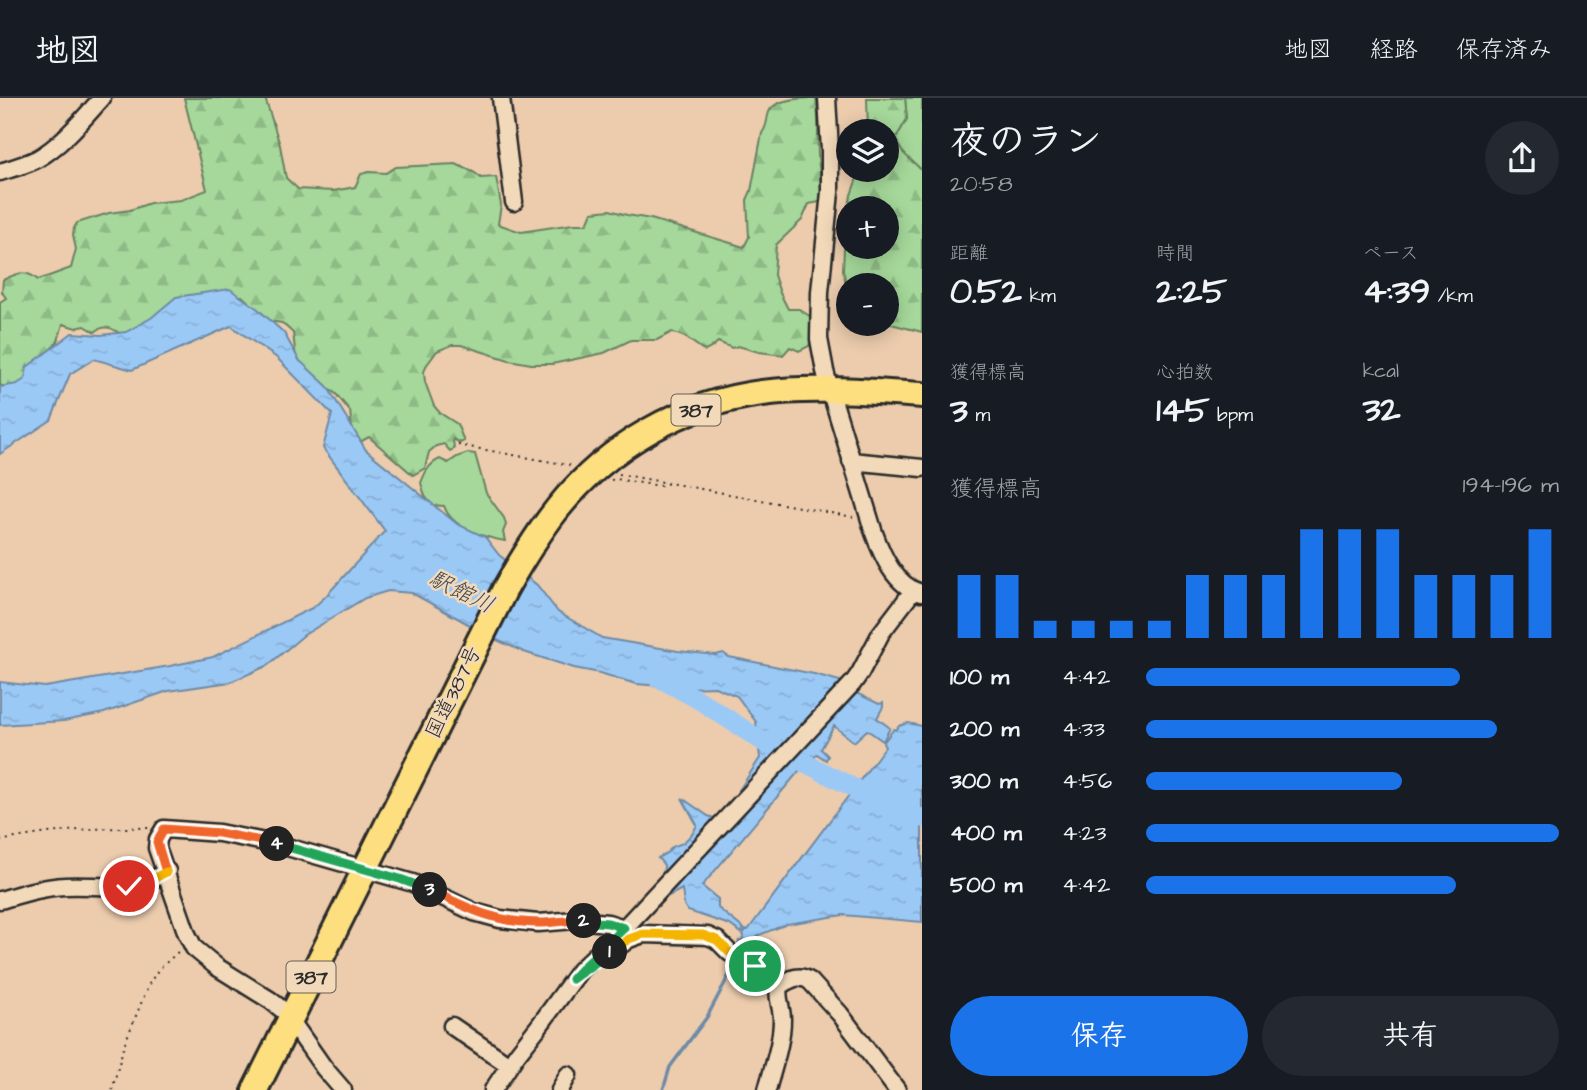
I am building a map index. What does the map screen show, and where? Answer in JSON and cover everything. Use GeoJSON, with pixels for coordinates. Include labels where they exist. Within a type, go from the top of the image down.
{"type":"FeatureCollection","features":[{"type":"Feature","properties":{"kind":"highway","name":"国道387号"},"geometry":{"type":"LineString","coordinates":[[255,1090],[525,554],[558,508],[586,478],[616,452],[642,435],[681,415],[727,399],[779,391],[922,395]]}},
{"type":"Feature","properties":{"kind":"street"},"geometry":{"type":"LineString","coordinates":[[0,172],[39,158],[80,123],[102,98]]}},
{"type":"Feature","properties":{"kind":"street"},"geometry":{"type":"LineString","coordinates":[[501,98],[514,202]]}},
{"type":"Feature","properties":{"kind":"street"},"geometry":{"type":"LineString","coordinates":[[495,1089],[509,1065],[572,979],[627,925],[853,682],[881,633],[918,592],[899,578],[880,550],[830,392],[821,353],[819,324],[831,192],[827,98]]}},
{"type":"Feature","properties":{"kind":"street"},"geometry":{"type":"LineString","coordinates":[[851,461],[922,468]]}},
{"type":"Feature","properties":{"kind":"street"},"geometry":{"type":"LineString","coordinates":[[343,1090],[284,1011],[207,960],[192,944],[157,842],[164,829],[219,833],[366,867],[413,883],[474,912],[500,919],[538,923],[576,920],[627,925]]}},
{"type":"Feature","properties":{"kind":"street"},"geometry":{"type":"LineString","coordinates":[[0,900],[63,886],[136,885],[167,871]]}},
{"type":"Feature","properties":{"kind":"street"},"geometry":{"type":"LineString","coordinates":[[572,979],[634,936],[703,935],[717,940],[730,953],[755,966],[779,986]]}},
{"type":"Feature","properties":{"kind":"street"},"geometry":{"type":"LineString","coordinates":[[767,1090],[780,1036],[782,1017],[777,992],[779,986],[793,978],[805,978],[844,1020],[896,1090]]}},
{"type":"Feature","properties":{"kind":"street"},"geometry":{"type":"LineString","coordinates":[[452,1026],[509,1065]]}},
{"type":"Feature","properties":{"kind":"street"},"geometry":{"type":"LineString","coordinates":[[560,1090],[568,1075]]}},
{"type":"Feature","properties":{"kind":"path"},"geometry":{"type":"LineString","coordinates":[[458,445],[575,466]]}},
{"type":"Feature","properties":{"kind":"path"},"geometry":{"type":"LineString","coordinates":[[617,473],[869,520]]}},
{"type":"Feature","properties":{"kind":"path"},"geometry":{"type":"LineString","coordinates":[[610,480],[660,486],[669,483]]}},
{"type":"Feature","properties":{"kind":"path"},"geometry":{"type":"LineString","coordinates":[[0,842],[23,836],[79,831],[164,829]]}},
{"type":"Feature","properties":{"kind":"path"},"geometry":{"type":"LineString","coordinates":[[112,1090],[124,1045],[149,984],[158,970],[185,946],[192,944]]}},
{"type":"Feature","properties":{"kind":"green space"},"geometry":{"type":"Polygon","coordinates":[[[184,98],[265,98],[280,145],[286,178],[298,189],[333,191],[355,187],[361,174],[369,172],[386,173],[396,167],[456,164],[481,178],[496,177],[501,205],[498,224],[521,232],[587,224],[592,212],[610,210],[651,219],[744,247],[749,237],[747,200],[769,112],[783,101],[816,98],[820,202],[809,204],[802,220],[776,245],[774,275],[788,309],[799,309],[811,317],[812,334],[809,346],[799,351],[790,347],[783,355],[738,346],[732,348],[718,342],[705,351],[685,337],[672,332],[657,340],[631,340],[604,353],[552,364],[531,364],[461,345],[452,345],[437,351],[426,366],[425,382],[434,406],[457,424],[464,441],[460,443],[453,439],[454,449],[450,451],[444,444],[436,446],[429,452],[425,468],[413,475],[369,437],[358,443],[352,429],[350,411],[336,394],[296,358],[293,333],[282,323],[269,321],[242,296],[220,295],[122,335],[109,328],[95,332],[85,326],[76,328],[63,324],[58,341],[43,358],[33,381],[10,390],[0,385],[0,302],[6,298],[2,292],[3,280],[21,273],[29,274],[38,280],[71,268],[76,249],[73,236],[77,223],[150,203],[181,200],[207,190],[184,98]]]}},
{"type":"Feature","properties":{"kind":"green space"},"geometry":{"type":"Polygon","coordinates":[[[867,98],[905,98],[907,119],[899,133],[899,119],[868,119],[867,98]]]}},
{"type":"Feature","properties":{"kind":"green space"},"geometry":{"type":"Polygon","coordinates":[[[905,98],[922,98],[922,171],[899,146],[899,133],[907,119],[905,98]]]}},
{"type":"Feature","properties":{"kind":"green space"},"geometry":{"type":"Polygon","coordinates":[[[899,146],[922,171],[922,332],[899,326],[899,273],[844,273],[844,259],[899,259],[899,196],[851,195],[856,182],[899,182],[899,146]]]}},
{"type":"Feature","properties":{"kind":"green space"},"geometry":{"type":"Polygon","coordinates":[[[468,453],[475,454],[486,493],[504,518],[505,541],[469,531],[454,521],[444,506],[432,505],[425,496],[421,483],[430,466],[440,459],[448,463],[468,453]]]}},
{"type":"Feature","properties":{"kind":"water"},"geometry":{"type":"Polygon","coordinates":[[[230,289],[258,309],[284,333],[299,360],[327,386],[366,450],[457,524],[485,537],[499,555],[537,585],[558,612],[602,638],[678,651],[716,655],[723,653],[729,657],[814,674],[851,684],[856,693],[879,704],[883,703],[877,718],[890,728],[883,741],[867,730],[854,742],[834,726],[821,749],[828,756],[826,760],[817,754],[813,759],[810,758],[702,886],[718,899],[718,908],[744,929],[741,933],[730,925],[688,911],[684,905],[682,889],[661,900],[664,865],[658,858],[672,847],[683,843],[697,825],[682,798],[714,818],[732,801],[760,758],[756,722],[737,696],[715,687],[636,684],[574,668],[499,641],[412,593],[388,591],[365,598],[304,635],[267,666],[230,682],[168,691],[104,713],[64,721],[0,725],[0,682],[45,687],[213,657],[314,607],[385,531],[323,448],[332,414],[277,358],[231,326],[132,370],[94,359],[70,374],[51,420],[0,454],[0,387],[17,384],[25,379],[27,367],[72,333],[101,335],[126,332],[151,318],[176,297],[230,289]]]}},
{"type":"Feature","properties":{"kind":"water"},"geometry":{"type":"Polygon","coordinates":[[[908,723],[922,726],[922,922],[843,915],[787,924],[759,935],[742,954],[737,948],[743,934],[885,747],[883,743],[894,729],[908,723]]]}},
{"type":"Feature","properties":{"kind":"waterway","name":"駅館川"},"geometry":{"type":"LineString","coordinates":[[655,676],[699,700],[765,743],[904,813],[922,818]]}},
{"type":"Feature","properties":{"kind":"waterway"},"geometry":{"type":"LineString","coordinates":[[663,1090],[670,1067],[707,1017],[737,960]]}},
{"type":"Feature","properties":{"kind":"route"},"geometry":{"type":"LineString","coordinates":[[129,886],[153,879],[167,871],[157,848],[158,839],[164,829],[219,833],[280,845],[413,883],[474,912],[500,919],[538,923],[576,920],[615,924],[624,928],[572,979],[629,939],[643,934],[711,937],[730,953],[755,966]]}}]}
